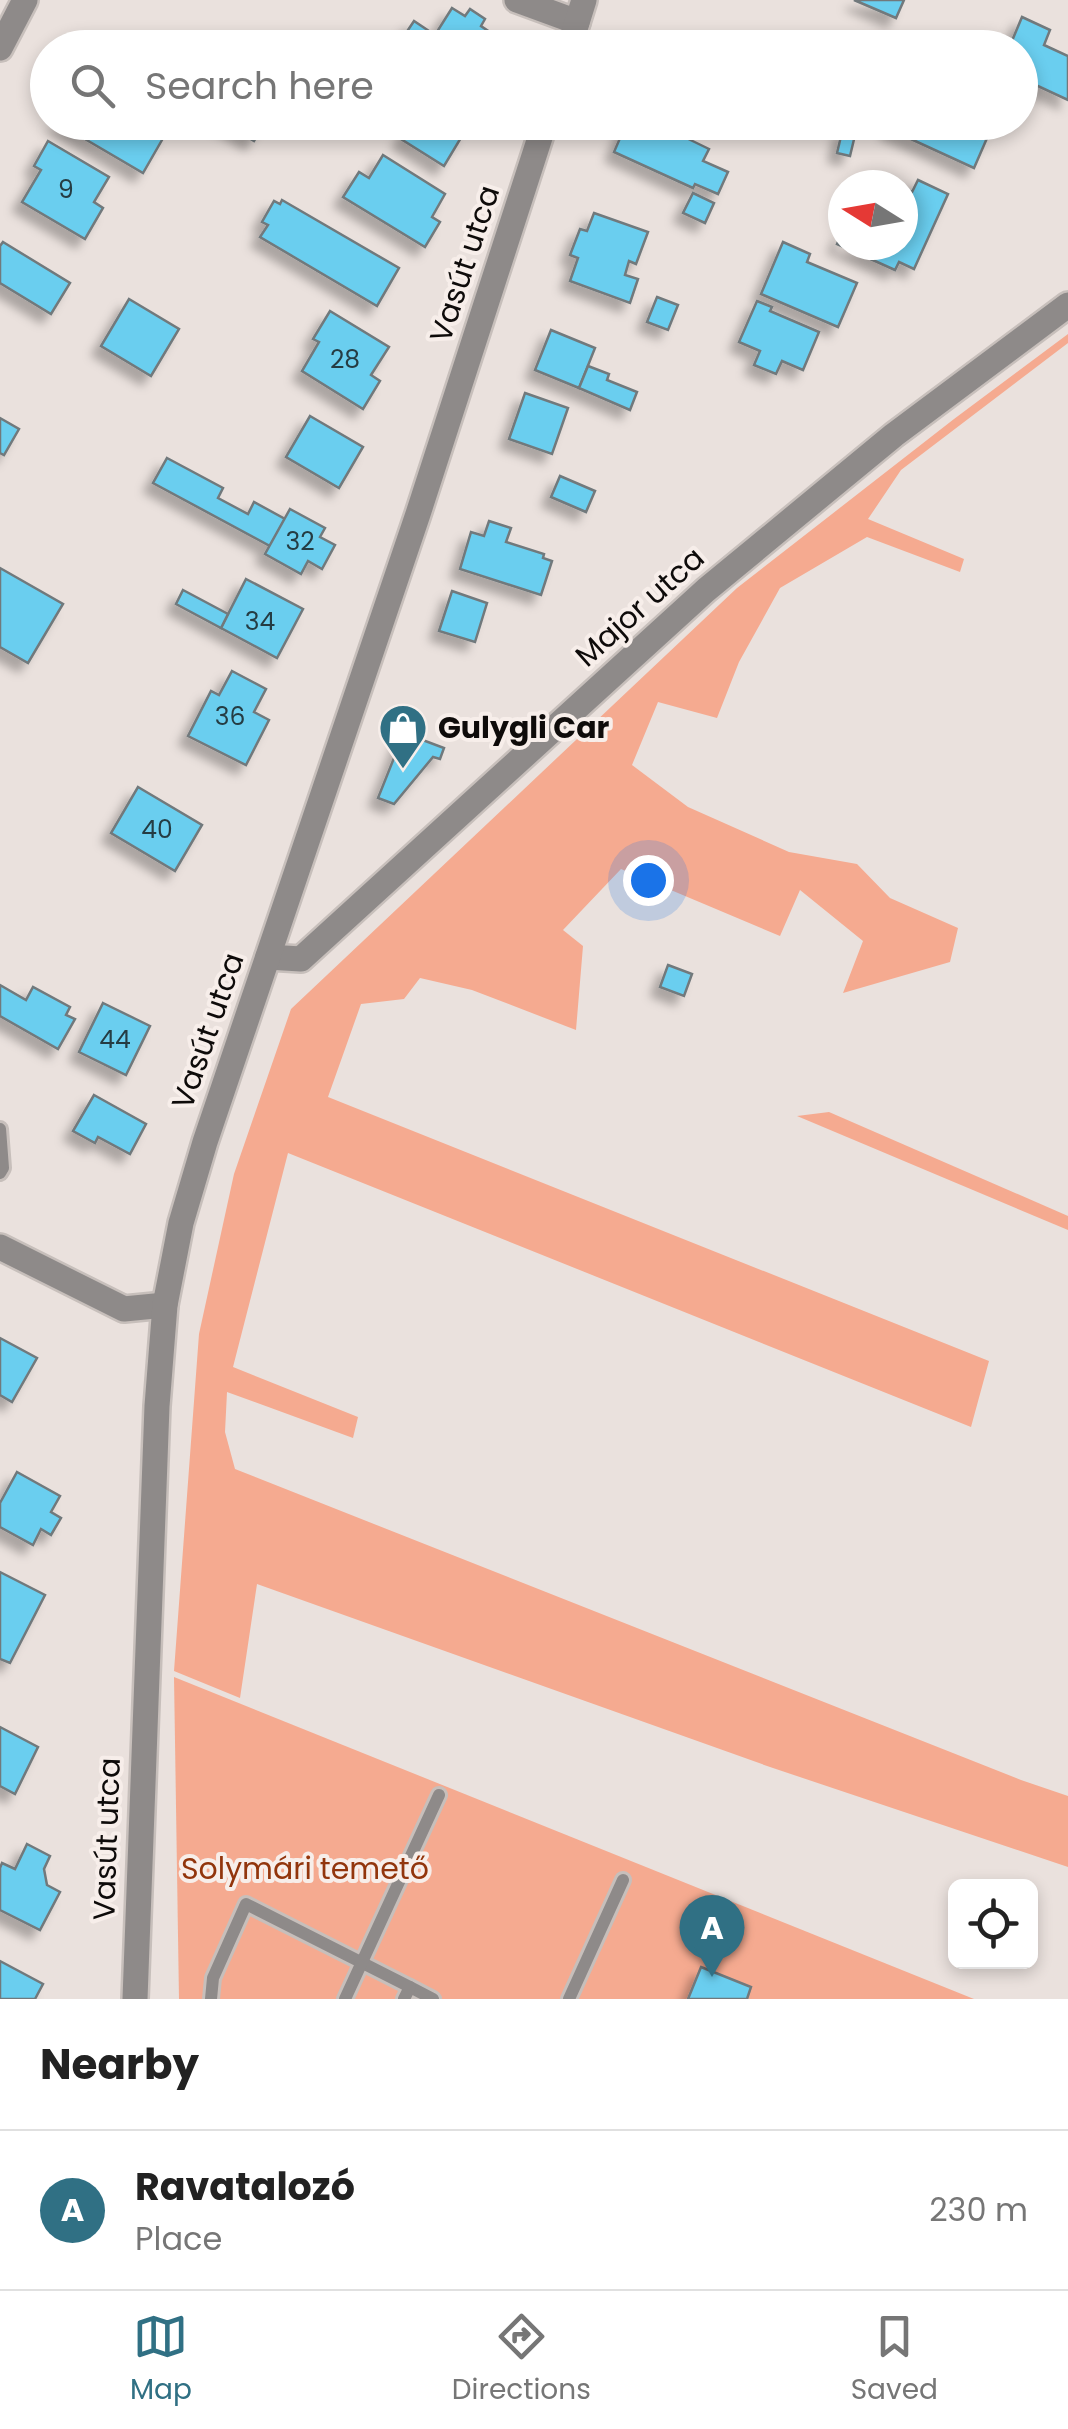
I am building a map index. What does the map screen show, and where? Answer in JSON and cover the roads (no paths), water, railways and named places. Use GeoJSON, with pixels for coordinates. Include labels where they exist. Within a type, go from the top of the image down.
{"type":"FeatureCollection","features":[{"type":"Feature","properties":{"kind":"street"},"geometry":{"type":"LineString","coordinates":[[0,48],[25,0]]}},
{"type":"Feature","properties":{"kind":"street"},"geometry":{"type":"LineString","coordinates":[[517,0],[580,11]]}},
{"type":"Feature","properties":{"kind":"street","name":"Vasút utca"},"geometry":{"type":"LineString","coordinates":[[135,1999],[157,1406],[165,1305],[186,1207],[418,514],[538,140]]}},
{"type":"Feature","properties":{"kind":"street","name":"Major utca"},"geometry":{"type":"LineString","coordinates":[[268,957],[301,959],[706,590],[894,435],[1068,305]]}},
{"type":"Feature","properties":{"kind":"street"},"geometry":{"type":"LineString","coordinates":[[0,1246],[124,1309],[165,1305]]}},
{"type":"Feature","properties":{"kind":"lane"},"geometry":{"type":"LineString","coordinates":[[0,1129],[0,1174]]}},
{"type":"Feature","properties":{"kind":"lane"},"geometry":{"type":"LineString","coordinates":[[345,1999],[439,1795]]}},
{"type":"Feature","properties":{"kind":"lane"},"geometry":{"type":"LineString","coordinates":[[568,1999],[623,1880]]}},
{"type":"Feature","properties":{"kind":"lane"},"geometry":{"type":"LineString","coordinates":[[211,1999],[213,1978],[246,1904],[362,1962],[407,1993],[433,1999]]}},
{"type":"Feature","properties":{"kind":"place","name":"Gulygli Car"},"geometry":{"type":"Point","coordinates":[403,770]}},
{"type":"Feature","properties":{"kind":"place","name":"Ravatalozó"},"geometry":{"type":"Point","coordinates":[712,1977]}},
{"type":"Feature","properties":{"kind":"park label","name":"Solymári temető"},"geometry":{"type":"Point","coordinates":[305,1869]}}]}
